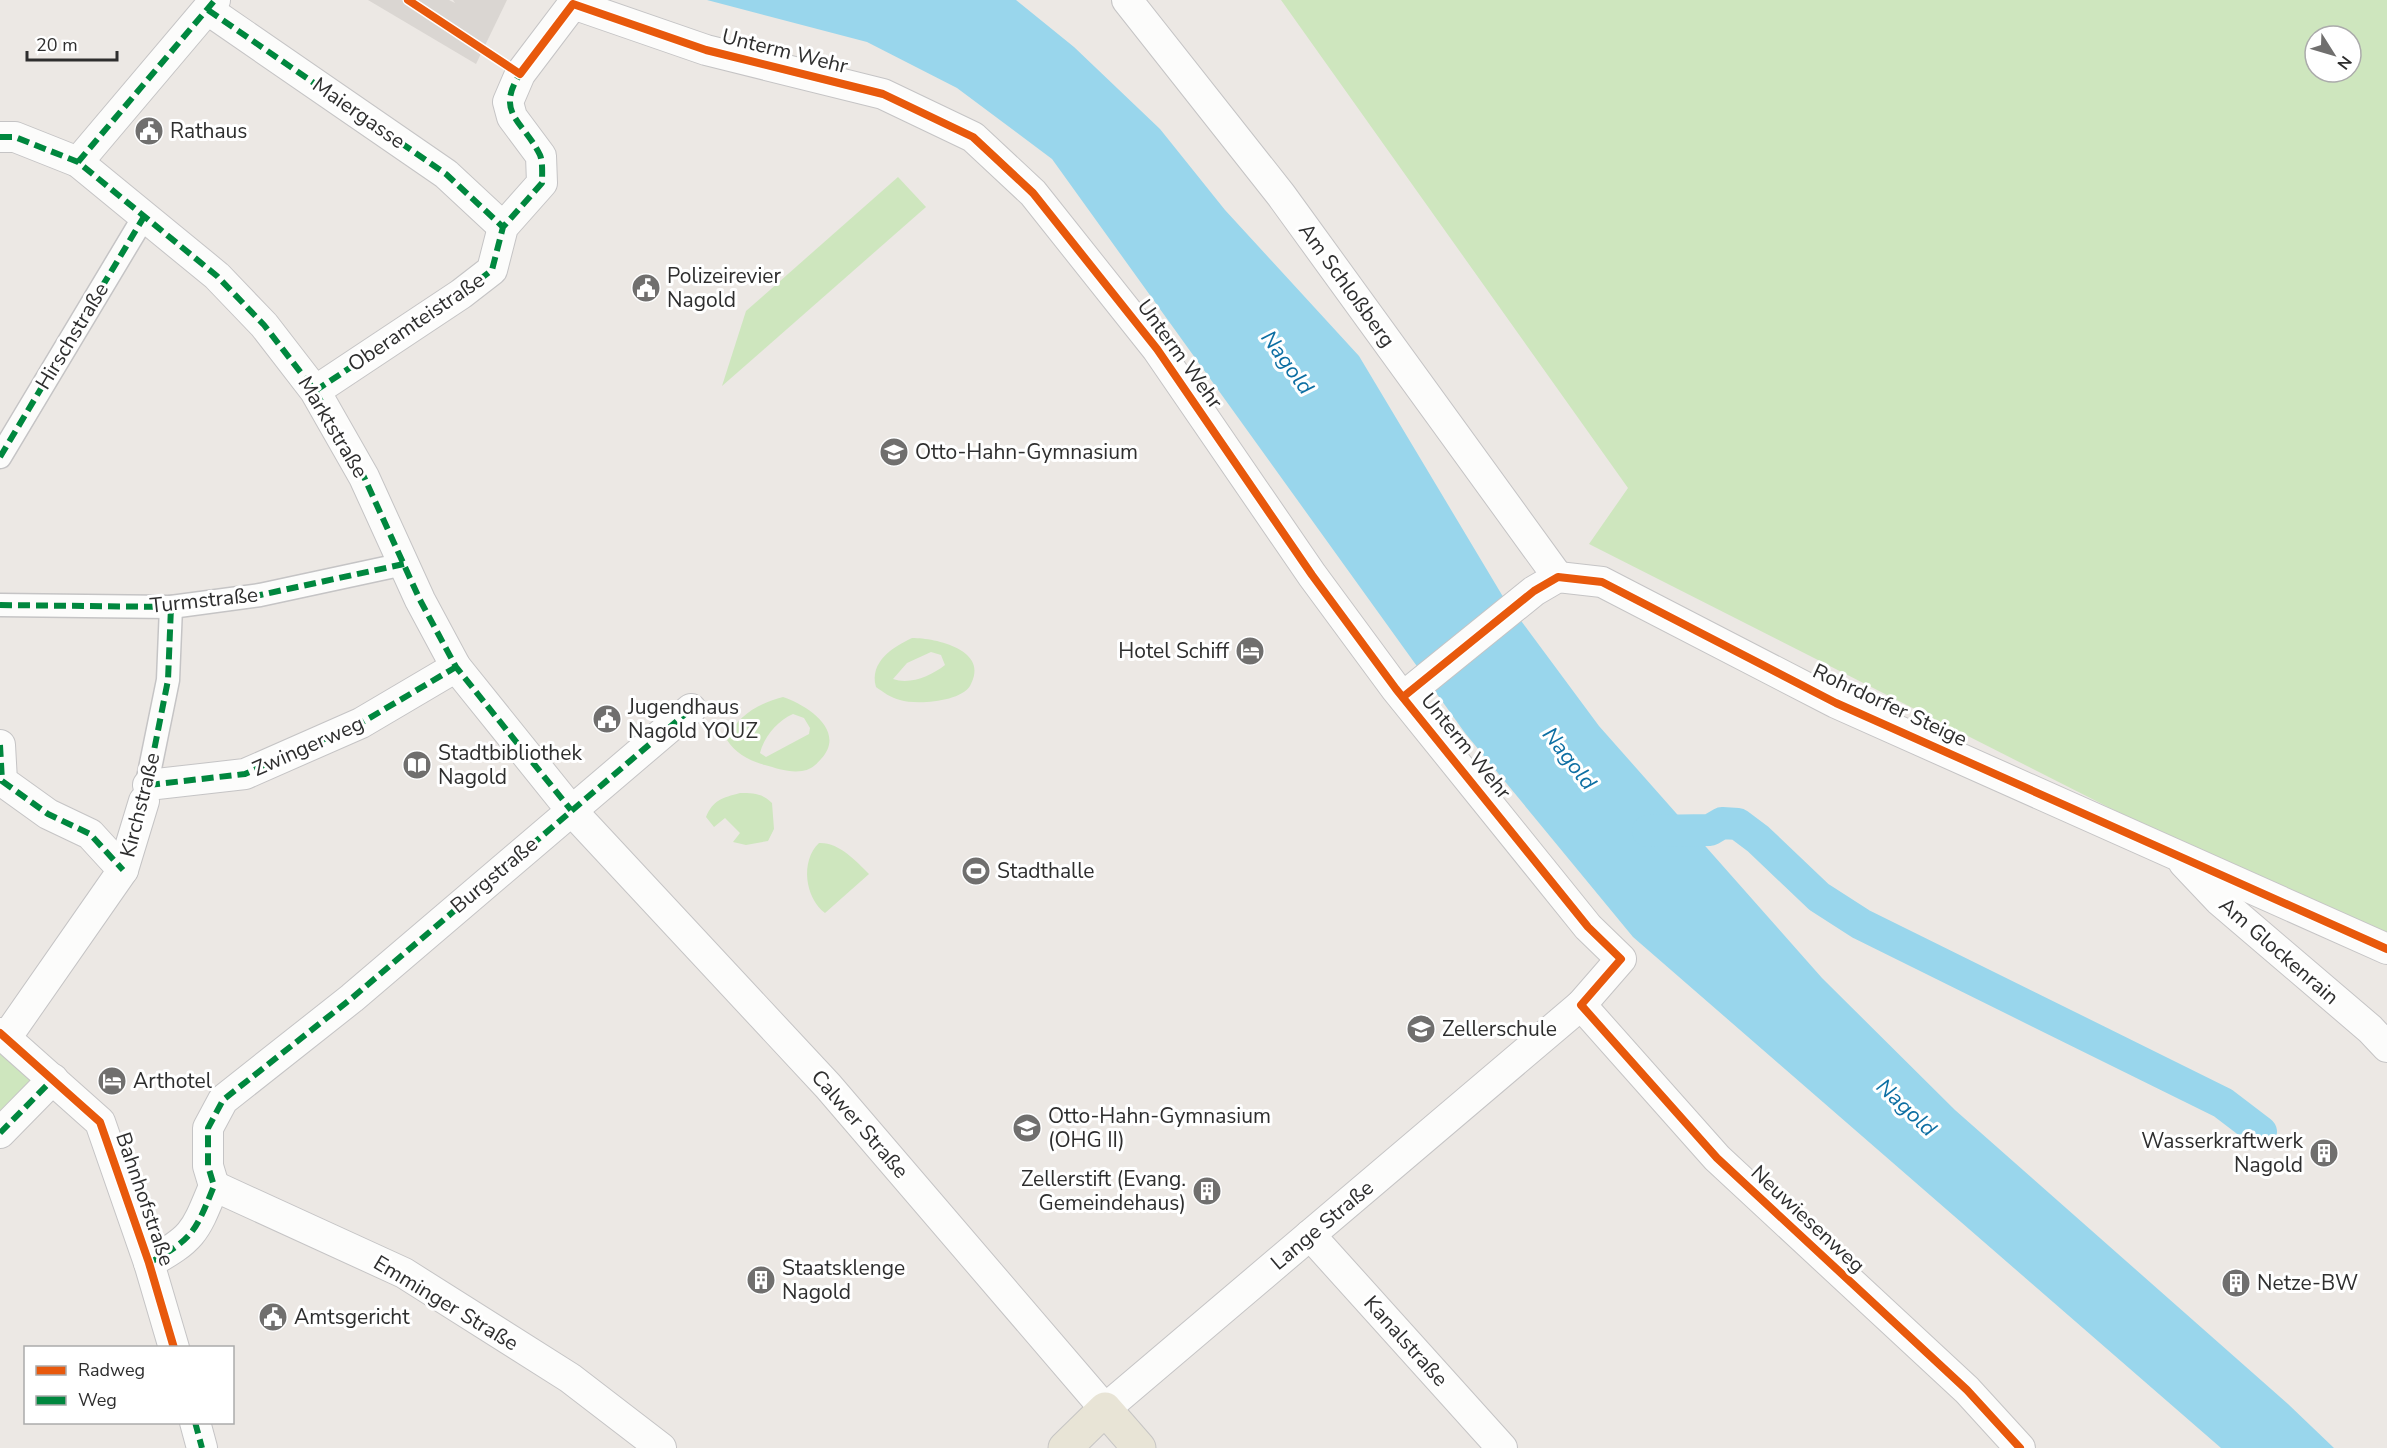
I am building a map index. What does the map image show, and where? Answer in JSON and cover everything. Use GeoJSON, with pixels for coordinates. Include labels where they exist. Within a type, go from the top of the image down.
{"type":"FeatureCollection","features":[{"type":"Feature","properties":{"kind":"main road","name":"Lange Straße"},"geometry":{"type":"LineString","coordinates":[[1065,1448],[1105,1409]]}},
{"type":"Feature","properties":{"kind":"main road","name":"Calwer Straße"},"geometry":{"type":"LineString","coordinates":[[1105,1409],[1139,1448]]}},
{"type":"Feature","properties":{"kind":"street","name":"Am Schloßberg"},"geometry":{"type":"LineString","coordinates":[[1127,0],[1281,195],[1546,584]]}},
{"type":"Feature","properties":{"kind":"street","name":"Unterm Wehr"},"geometry":{"type":"LineString","coordinates":[[542,183],[541,156],[512,117],[508,102],[520,74],[573,4],[706,50],[883,94],[973,137],[1033,192],[1157,349],[1312,575],[1413,688],[1588,927],[1621,959],[1581,1005]]}},
{"type":"Feature","properties":{"kind":"street"},"geometry":{"type":"LineString","coordinates":[[78,162],[211,5]]}},
{"type":"Feature","properties":{"kind":"street","name":"Maiergasse"},"geometry":{"type":"LineString","coordinates":[[211,5],[446,174],[503,227]]}},
{"type":"Feature","properties":{"kind":"street","name":"Marktstraße"},"geometry":{"type":"LineString","coordinates":[[0,137],[15,137],[78,162],[217,276],[264,325],[315,391],[364,477],[420,600],[456,667],[571,810]]}},
{"type":"Feature","properties":{"kind":"street","name":"Oberamteistraße"},"geometry":{"type":"LineString","coordinates":[[315,391],[461,294],[492,270],[503,227],[542,183]]}},
{"type":"Feature","properties":{"kind":"street","name":"Hirschstraße"},"geometry":{"type":"LineString","coordinates":[[0,457],[145,215]]}},
{"type":"Feature","properties":{"kind":"street","name":"Turmstraße"},"geometry":{"type":"LineString","coordinates":[[0,605],[171,607],[260,595],[404,564]]}},
{"type":"Feature","properties":{"kind":"street","name":"Rohrdorfer Steige"},"geometry":{"type":"LineString","coordinates":[[1546,584],[1602,582],[1836,703],[2387,949]]}},
{"type":"Feature","properties":{"kind":"street"},"geometry":{"type":"LineString","coordinates":[[1413,688],[1546,584]]}},
{"type":"Feature","properties":{"kind":"street","name":"Kirchstraße"},"geometry":{"type":"LineString","coordinates":[[3,1035],[123,870],[146,793],[168,680],[171,607]]}},
{"type":"Feature","properties":{"kind":"street","name":"Zwingerweg"},"geometry":{"type":"LineString","coordinates":[[146,793],[245,774],[362,723],[456,667]]}},
{"type":"Feature","properties":{"kind":"street","name":"Burgstraße"},"geometry":{"type":"LineString","coordinates":[[214,1186],[208,1166],[208,1128],[223,1100],[298,1042],[691,709]]}},
{"type":"Feature","properties":{"kind":"street"},"geometry":{"type":"LineString","coordinates":[[0,745],[2,782],[48,814],[90,834],[123,870]]}},
{"type":"Feature","properties":{"kind":"street","name":"Calwer Straße"},"geometry":{"type":"LineString","coordinates":[[571,810],[828,1086],[1105,1409]]}},
{"type":"Feature","properties":{"kind":"street","name":"Am Glockenrain"},"geometry":{"type":"LineString","coordinates":[[2174,852],[2219,900],[2370,1029],[2387,1047]]}},
{"type":"Feature","properties":{"kind":"street","name":"Lange Straße"},"geometry":{"type":"LineString","coordinates":[[1105,1409],[1581,1005]]}},
{"type":"Feature","properties":{"kind":"street","name":"Neuwiesenweg"},"geometry":{"type":"LineString","coordinates":[[1581,1005],[1717,1158],[1967,1390],[2020,1448]]}},
{"type":"Feature","properties":{"kind":"street","name":"Bahnhofstraße"},"geometry":{"type":"LineString","coordinates":[[3,1035],[100,1122],[149,1263],[174,1346]]}},
{"type":"Feature","properties":{"kind":"street"},"geometry":{"type":"LineString","coordinates":[[0,1133],[52,1079]]}},
{"type":"Feature","properties":{"kind":"street"},"geometry":{"type":"LineString","coordinates":[[149,1263],[177,1247],[197,1229],[214,1186]]}},
{"type":"Feature","properties":{"kind":"street","name":"Emminger Straße"},"geometry":{"type":"LineString","coordinates":[[214,1186],[404,1273],[570,1378],[661,1448]]}},
{"type":"Feature","properties":{"kind":"street","name":"Kanalstraße"},"geometry":{"type":"LineString","coordinates":[[1310,1235],[1502,1448]]}},
{"type":"Feature","properties":{"kind":"street"},"geometry":{"type":"LineString","coordinates":[[196,1424],[202,1448]]}},
{"type":"Feature","properties":{"kind":"green space"},"geometry":{"type":"Polygon","coordinates":[[[1281,0],[2387,0],[2387,944],[2254,881],[1589,544],[1628,488],[1281,0]]]}},
{"type":"Feature","properties":{"kind":"green space"},"geometry":{"type":"Polygon","coordinates":[[[898,177],[926,207],[722,386],[746,311],[898,177]]]}},
{"type":"Feature","properties":{"kind":"green space"},"geometry":{"type":"Polygon","coordinates":[[[912,638],[934,640],[958,648],[973,663],[975,674],[970,686],[957,696],[927,702],[900,700],[881,691],[876,687],[875,678],[879,663],[890,651],[912,638]],[[931,652],[907,663],[893,679],[913,680],[933,673],[945,665],[941,655],[931,652]]]}},
{"type":"Feature","properties":{"kind":"green space"},"geometry":{"type":"Polygon","coordinates":[[[783,697],[803,706],[821,720],[827,729],[828,749],[810,768],[792,771],[759,763],[739,753],[727,740],[742,717],[783,697]],[[793,714],[782,721],[768,735],[760,753],[766,757],[809,734],[810,728],[804,718],[793,714]]]}},
{"type":"Feature","properties":{"kind":"green space"},"geometry":{"type":"Polygon","coordinates":[[[740,793],[757,794],[772,803],[774,829],[768,841],[746,845],[733,842],[740,833],[725,818],[714,827],[706,817],[719,800],[740,793]]]}},
{"type":"Feature","properties":{"kind":"green space"},"geometry":{"type":"Polygon","coordinates":[[[819,843],[840,849],[869,874],[825,913],[813,898],[807,879],[809,859],[819,843]]]}},
{"type":"Feature","properties":{"kind":"green space"},"geometry":{"type":"Polygon","coordinates":[[[0,1039],[53,1079],[0,1133],[0,1039]]]}},
{"type":"Feature","properties":{"kind":"shaded area"},"geometry":{"type":"Polygon","coordinates":[[[368,0],[449,0],[455,3],[453,0],[507,0],[476,64],[368,0]]]}},
{"type":"Feature","properties":{"kind":"water","name":"Nagold"},"geometry":{"type":"Polygon","coordinates":[[[707,0],[1016,0],[1074,47],[1160,129],[1225,210],[1359,356],[1502,595],[1599,726],[1822,978],[1955,1110],[2288,1404],[2334,1448],[2221,1448],[1633,937],[1465,733],[1052,159],[957,88],[867,42],[707,0]]]}},
{"type":"Feature","properties":{"kind":"waterway"},"geometry":{"type":"LineString","coordinates":[[1648,831],[1710,830],[1722,823],[1738,824],[1758,839],[1819,897],[1861,924],[2223,1103],[2261,1132]]}},
{"type":"Feature","properties":{"kind":"marked path"},"geometry":{"type":"LineString","coordinates":[[78,162],[215,0]]}},
{"type":"Feature","properties":{"kind":"marked path"},"geometry":{"type":"LineString","coordinates":[[208,10],[446,174],[503,227]]}},
{"type":"Feature","properties":{"kind":"marked path"},"geometry":{"type":"LineString","coordinates":[[315,391],[461,294],[492,270],[503,227],[542,183],[540,155],[510,107],[510,97],[522,71]]}},
{"type":"Feature","properties":{"kind":"marked path"},"geometry":{"type":"LineString","coordinates":[[0,137],[15,137],[78,162],[217,276],[264,325],[315,391],[364,477],[420,600],[456,667],[571,810]]}},
{"type":"Feature","properties":{"kind":"marked path"},"geometry":{"type":"LineString","coordinates":[[0,457],[145,215]]}},
{"type":"Feature","properties":{"kind":"marked path"},"geometry":{"type":"LineString","coordinates":[[0,605],[171,607],[260,595],[404,564]]}},
{"type":"Feature","properties":{"kind":"marked path"},"geometry":{"type":"LineString","coordinates":[[144,801],[168,680],[171,607]]}},
{"type":"Feature","properties":{"kind":"marked path"},"geometry":{"type":"LineString","coordinates":[[148,785],[245,774],[361,723],[456,667]]}},
{"type":"Feature","properties":{"kind":"marked path"},"geometry":{"type":"LineString","coordinates":[[149,1263],[184,1240],[202,1214],[214,1186],[208,1166],[208,1128],[223,1100],[352,998],[691,709]]}},
{"type":"Feature","properties":{"kind":"marked path"},"geometry":{"type":"LineString","coordinates":[[0,745],[2,781],[48,814],[90,834],[123,870]]}},
{"type":"Feature","properties":{"kind":"marked path"},"geometry":{"type":"LineString","coordinates":[[0,1133],[53,1079]]}},
{"type":"Feature","properties":{"kind":"marked path"},"geometry":{"type":"LineString","coordinates":[[196,1424],[202,1448]]}},
{"type":"Feature","properties":{"kind":"cycle path"},"geometry":{"type":"LineString","coordinates":[[408,0],[520,74],[573,4],[706,50],[883,94],[973,137],[1033,193],[1157,349],[1312,575],[1396,689],[1588,927],[1621,959],[1581,1005],[1717,1158],[1967,1390],[2020,1448]]}},
{"type":"Feature","properties":{"kind":"cycle path"},"geometry":{"type":"LineString","coordinates":[[1403,697],[1534,591],[1558,577],[1602,582],[1836,703],[2387,949]]}},
{"type":"Feature","properties":{"kind":"cycle path"},"geometry":{"type":"LineString","coordinates":[[0,1033],[100,1122],[149,1263],[173,1346]]}},
{"type":"Feature","properties":{"kind":"place","name":"Rathaus"},"geometry":{"type":"Point","coordinates":[149,131]}},
{"type":"Feature","properties":{"kind":"place","name":"Polizeirevier Nagold"},"geometry":{"type":"Point","coordinates":[646,288]}},
{"type":"Feature","properties":{"kind":"place","name":"Otto-Hahn-Gymnasium"},"geometry":{"type":"Point","coordinates":[894,452]}},
{"type":"Feature","properties":{"kind":"place","name":"Hotel Schiff"},"geometry":{"type":"Point","coordinates":[1250,651]}},
{"type":"Feature","properties":{"kind":"place","name":"Jugendhaus Nagold YOUZ"},"geometry":{"type":"Point","coordinates":[607,719]}},
{"type":"Feature","properties":{"kind":"place","name":"Stadtbibliothek Nagold"},"geometry":{"type":"Point","coordinates":[417,765]}},
{"type":"Feature","properties":{"kind":"place","name":"Stadthalle"},"geometry":{"type":"Point","coordinates":[976,871]}},
{"type":"Feature","properties":{"kind":"place","name":"Zellerschule"},"geometry":{"type":"Point","coordinates":[1421,1029]}},
{"type":"Feature","properties":{"kind":"place","name":"Arthotel"},"geometry":{"type":"Point","coordinates":[112,1081]}},
{"type":"Feature","properties":{"kind":"place","name":"Otto-Hahn-Gymnasium (OHG II)"},"geometry":{"type":"Point","coordinates":[1027,1128]}},
{"type":"Feature","properties":{"kind":"place","name":"Wasserkraftwerk Nagold"},"geometry":{"type":"Point","coordinates":[2324,1153]}},
{"type":"Feature","properties":{"kind":"place","name":"Zellerstift (Evang. Gemeindehaus)"},"geometry":{"type":"Point","coordinates":[1207,1191]}},
{"type":"Feature","properties":{"kind":"place","name":"Staatsklenge Nagold"},"geometry":{"type":"Point","coordinates":[761,1280]}},
{"type":"Feature","properties":{"kind":"place","name":"Netze-BW"},"geometry":{"type":"Point","coordinates":[2236,1283]}},
{"type":"Feature","properties":{"kind":"place","name":"Amtsgericht"},"geometry":{"type":"Point","coordinates":[273,1317]}}]}
